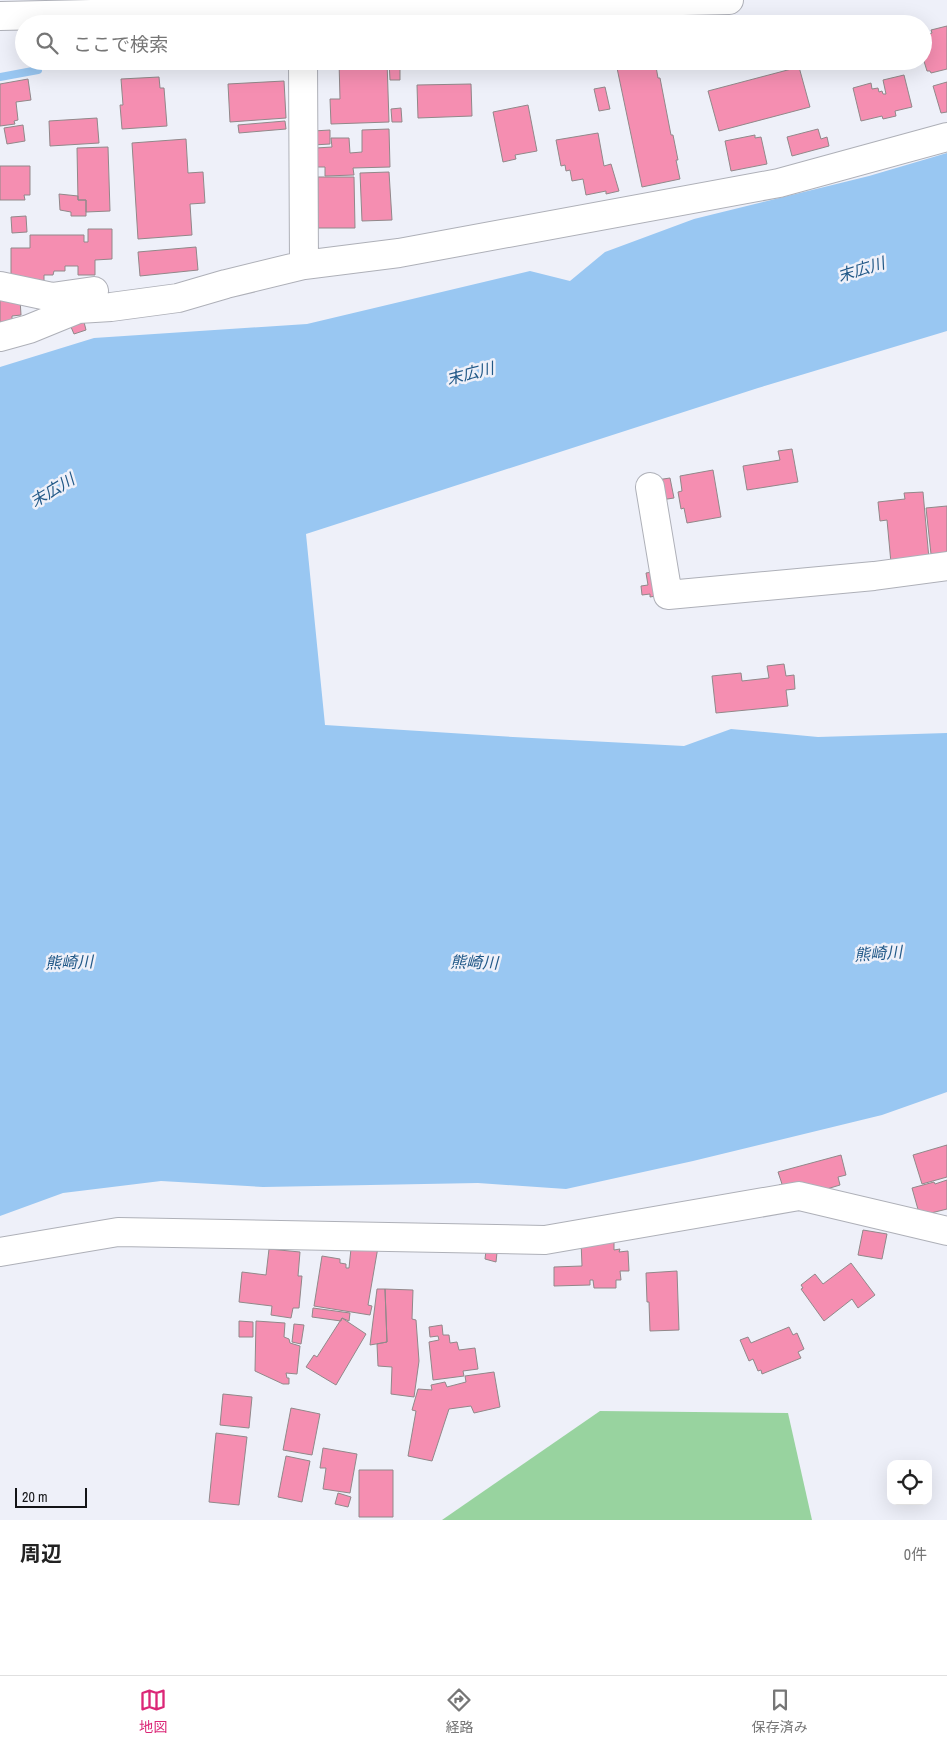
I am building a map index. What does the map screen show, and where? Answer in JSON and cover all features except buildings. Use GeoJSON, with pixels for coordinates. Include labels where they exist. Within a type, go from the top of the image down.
{"type":"FeatureCollection","features":[{"type":"Feature","properties":{"kind":"street"},"geometry":{"type":"LineString","coordinates":[[60,15],[729,0]]}},
{"type":"Feature","properties":{"kind":"street"},"geometry":{"type":"LineString","coordinates":[[0,16],[15,16]]}},
{"type":"Feature","properties":{"kind":"street"},"geometry":{"type":"LineString","coordinates":[[302,70],[304,265]]}},
{"type":"Feature","properties":{"kind":"street"},"geometry":{"type":"LineString","coordinates":[[0,337],[78,309],[112,307],[178,298],[304,265],[399,253],[779,183],[947,137]]}},
{"type":"Feature","properties":{"kind":"street"},"geometry":{"type":"LineString","coordinates":[[0,286],[52,297],[206,276],[226,284]]}},
{"type":"Feature","properties":{"kind":"street"},"geometry":{"type":"LineString","coordinates":[[650,488],[668,595],[874,576],[947,566]]}},
{"type":"Feature","properties":{"kind":"street"},"geometry":{"type":"LineString","coordinates":[[0,1252],[118,1232],[546,1240],[798,1196],[947,1232]]}},
{"type":"Feature","properties":{"kind":"green space"},"geometry":{"type":"Polygon","coordinates":[[[600,1411],[788,1413],[812,1520],[442,1520],[600,1411]]]}},
{"type":"Feature","properties":{"kind":"water"},"geometry":{"type":"Polygon","coordinates":[[[947,153],[947,331],[758,388],[306,534],[325,725],[684,746],[731,729],[818,737],[947,733],[947,1092],[882,1115],[693,1161],[566,1189],[478,1183],[263,1187],[161,1181],[63,1193],[0,1216],[0,367],[94,338],[307,324],[530,271],[570,281],[605,252],[694,219],[869,176],[947,153]]]}},
{"type":"Feature","properties":{"kind":"waterway"},"geometry":{"type":"LineString","coordinates":[[0,77],[38,70]]}},
{"type":"Feature","properties":{"kind":"water label","name":"末広川"},"geometry":{"type":"Point","coordinates":[861,269]}},
{"type":"Feature","properties":{"kind":"water label","name":"末広川"},"geometry":{"type":"Point","coordinates":[470,373]}},
{"type":"Feature","properties":{"kind":"water label","name":"末広川"},"geometry":{"type":"Point","coordinates":[52,490]}},
{"type":"Feature","properties":{"kind":"water label","name":"熊崎川"},"geometry":{"type":"Point","coordinates":[878,953]}},
{"type":"Feature","properties":{"kind":"water label","name":"熊崎川"},"geometry":{"type":"Point","coordinates":[69,962]}},
{"type":"Feature","properties":{"kind":"water label","name":"熊崎川"},"geometry":{"type":"Point","coordinates":[474,962]}}]}
